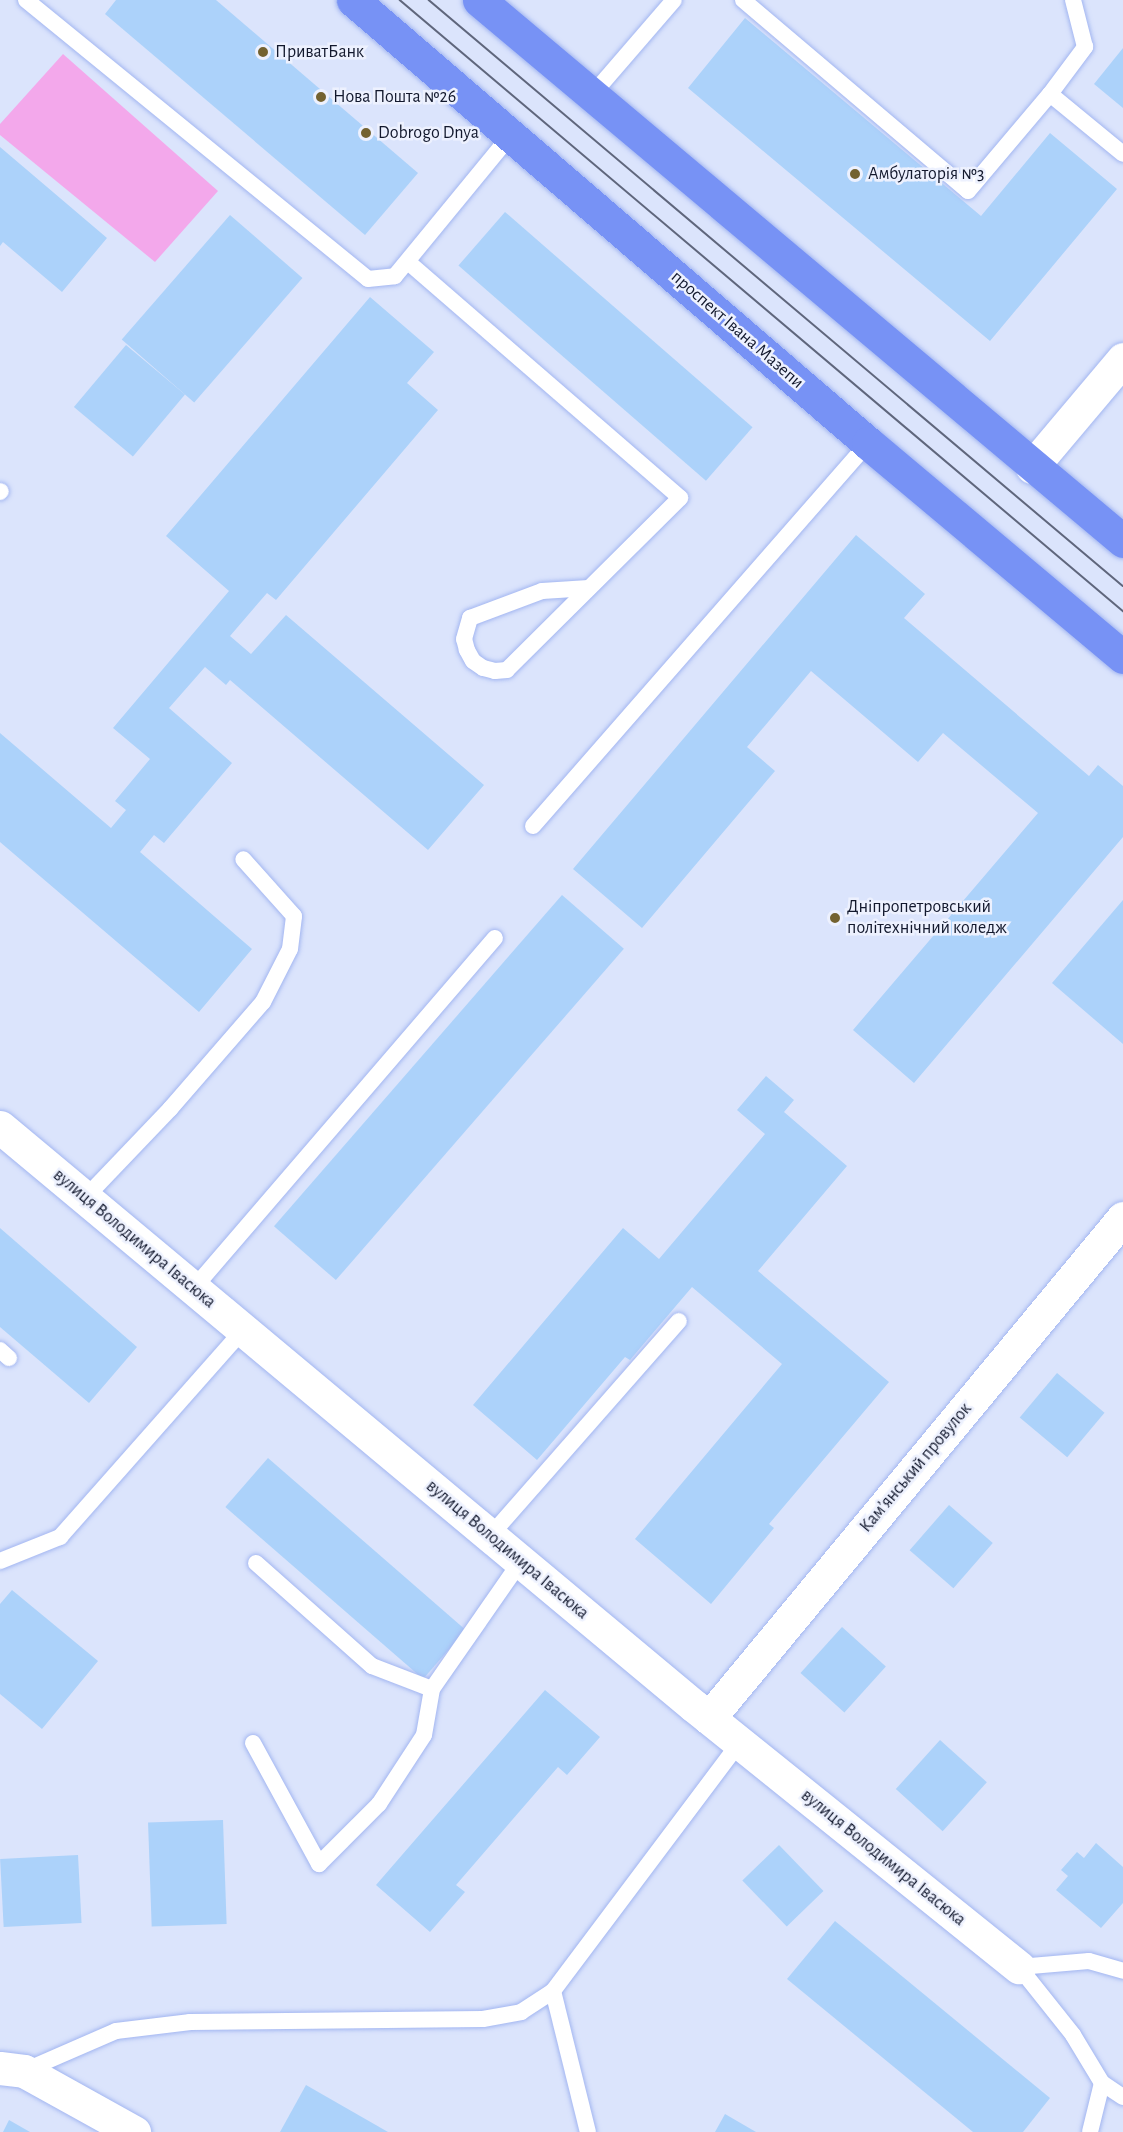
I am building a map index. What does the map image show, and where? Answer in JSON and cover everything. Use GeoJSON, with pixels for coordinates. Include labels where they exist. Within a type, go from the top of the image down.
{"type":"FeatureCollection","features":[{"type":"Feature","properties":{"kind":"highway","name":"проспект Івана Мазепи"},"geometry":{"type":"LineString","coordinates":[[353,0],[868,443],[1123,657]]}},
{"type":"Feature","properties":{"kind":"highway"},"geometry":{"type":"LineString","coordinates":[[479,0],[1123,542]]}},
{"type":"Feature","properties":{"kind":"street"},"geometry":{"type":"LineString","coordinates":[[1032,467],[1123,359]]}},
{"type":"Feature","properties":{"kind":"street","name":"вулиця Володимира Івасюка"},"geometry":{"type":"LineString","coordinates":[[0,1127],[709,1718],[1019,1967]]}},
{"type":"Feature","properties":{"kind":"street","name":"Камʼянський провулок"},"geometry":{"type":"LineString","coordinates":[[709,1718],[1123,1218]]}},
{"type":"Feature","properties":{"kind":"street"},"geometry":{"type":"LineString","coordinates":[[12,2070],[134,2132]]}},
{"type":"Feature","properties":{"kind":"lane"},"geometry":{"type":"LineString","coordinates":[[26,0],[339,258],[368,279],[395,276],[511,135]]}},
{"type":"Feature","properties":{"kind":"lane"},"geometry":{"type":"LineString","coordinates":[[592,95],[674,0]]}},
{"type":"Feature","properties":{"kind":"lane"},"geometry":{"type":"LineString","coordinates":[[743,0],[968,191],[1050,94],[1085,47],[1072,0]]}},
{"type":"Feature","properties":{"kind":"lane"},"geometry":{"type":"LineString","coordinates":[[1050,94],[1123,154]]}},
{"type":"Feature","properties":{"kind":"lane"},"geometry":{"type":"LineString","coordinates":[[408,262],[680,498],[507,670],[495,671],[483,668],[473,660],[467,650],[464,639],[470,618],[542,591],[589,588]]}},
{"type":"Feature","properties":{"kind":"lane"},"geometry":{"type":"LineString","coordinates":[[533,826],[868,443]]}},
{"type":"Feature","properties":{"kind":"lane"},"geometry":{"type":"LineString","coordinates":[[85,1198],[170,1108],[263,1002],[290,950],[294,916],[243,859]]}},
{"type":"Feature","properties":{"kind":"lane"},"geometry":{"type":"LineString","coordinates":[[193,1289],[495,938]]}},
{"type":"Feature","properties":{"kind":"lane"},"geometry":{"type":"LineString","coordinates":[[490,1536],[679,1321]]}},
{"type":"Feature","properties":{"kind":"lane"},"geometry":{"type":"LineString","coordinates":[[0,1561],[60,1537],[243,1330]]}},
{"type":"Feature","properties":{"kind":"lane"},"geometry":{"type":"LineString","coordinates":[[254,1743],[319,1864],[379,1804],[424,1736],[432,1689],[521,1561]]}},
{"type":"Feature","properties":{"kind":"lane"},"geometry":{"type":"LineString","coordinates":[[256,1563],[372,1666],[432,1689]]}},
{"type":"Feature","properties":{"kind":"lane"},"geometry":{"type":"LineString","coordinates":[[12,2070],[116,2031],[190,2022],[483,2019],[521,2012],[552,1991],[740,1742]]}},
{"type":"Feature","properties":{"kind":"lane"},"geometry":{"type":"LineString","coordinates":[[1019,1967],[1089,1961],[1123,1971]]}},
{"type":"Feature","properties":{"kind":"lane"},"geometry":{"type":"LineString","coordinates":[[1019,1967],[1073,2035],[1102,2083],[1123,2097]]}},
{"type":"Feature","properties":{"kind":"lane"},"geometry":{"type":"LineString","coordinates":[[552,1991],[588,2132]]}},
{"type":"Feature","properties":{"kind":"lane"},"geometry":{"type":"LineString","coordinates":[[1090,2132],[1102,2083]]}},
{"type":"Feature","properties":{"kind":"shaded area"},"geometry":{"type":"Polygon","coordinates":[[[63,54],[218,191],[155,262],[0,135],[0,124],[63,54]]]}},
{"type":"Feature","properties":{"kind":"building"},"geometry":{"type":"Polygon","coordinates":[[[116,0],[216,0],[418,173],[365,235],[105,14],[116,0]]]}},
{"type":"Feature","properties":{"kind":"building"},"geometry":{"type":"Polygon","coordinates":[[[745,18],[981,216],[1050,133],[1117,189],[990,341],[688,88],[745,18]]]}},
{"type":"Feature","properties":{"kind":"building"},"geometry":{"type":"Polygon","coordinates":[[[1123,48],[1123,108],[1094,84],[1123,48]]]}},
{"type":"Feature","properties":{"kind":"building"},"geometry":{"type":"Polygon","coordinates":[[[0,147],[107,238],[62,292],[3,242],[0,246],[0,147]]]}},
{"type":"Feature","properties":{"kind":"building"},"geometry":{"type":"Polygon","coordinates":[[[505,212],[753,427],[706,481],[458,266],[505,212]]]}},
{"type":"Feature","properties":{"kind":"building"},"geometry":{"type":"Polygon","coordinates":[[[230,215],[302,278],[194,403],[122,340],[230,215]]]}},
{"type":"Feature","properties":{"kind":"building"},"geometry":{"type":"Polygon","coordinates":[[[370,297],[434,352],[407,383],[438,410],[276,600],[267,593],[230,636],[251,654],[286,615],[484,785],[428,850],[230,680],[226,685],[205,667],[169,708],[232,763],[164,843],[154,835],[140,852],[252,949],[199,1012],[0,842],[0,733],[111,828],[126,810],[115,801],[150,759],[113,728],[229,591],[166,536],[370,297]]]}},
{"type":"Feature","properties":{"kind":"building"},"geometry":{"type":"Polygon","coordinates":[[[126,345],[185,394],[133,457],[74,407],[126,345]]]}},
{"type":"Feature","properties":{"kind":"building"},"geometry":{"type":"Polygon","coordinates":[[[856,535],[925,594],[904,618],[1089,776],[1098,765],[1123,786],[1123,837],[914,1083],[853,1030],[1038,813],[943,733],[918,762],[811,671],[747,747],[775,771],[642,928],[573,869],[856,535]]]}},
{"type":"Feature","properties":{"kind":"building"},"geometry":{"type":"Polygon","coordinates":[[[562,895],[624,949],[336,1280],[274,1226],[562,895]]]}},
{"type":"Feature","properties":{"kind":"building"},"geometry":{"type":"Polygon","coordinates":[[[1123,900],[1123,1044],[1052,983],[1123,900]]]}},
{"type":"Feature","properties":{"kind":"building"},"geometry":{"type":"Polygon","coordinates":[[[766,1076],[794,1100],[784,1112],[847,1166],[758,1271],[889,1382],[769,1524],[774,1528],[711,1604],[635,1539],[782,1364],[692,1287],[630,1360],[625,1357],[537,1460],[473,1405],[623,1228],[659,1259],[765,1134],[737,1110],[766,1076]]]}},
{"type":"Feature","properties":{"kind":"building"},"geometry":{"type":"Polygon","coordinates":[[[0,1228],[137,1347],[89,1403],[0,1327],[0,1228]]]}},
{"type":"Feature","properties":{"kind":"building"},"geometry":{"type":"Polygon","coordinates":[[[1057,1373],[1104,1413],[1067,1457],[1020,1417],[1057,1373]]]}},
{"type":"Feature","properties":{"kind":"building"},"geometry":{"type":"Polygon","coordinates":[[[268,1458],[466,1630],[423,1679],[225,1507],[268,1458]]]}},
{"type":"Feature","properties":{"kind":"building"},"geometry":{"type":"Polygon","coordinates":[[[949,1505],[993,1543],[953,1588],[910,1550],[949,1505]]]}},
{"type":"Feature","properties":{"kind":"building"},"geometry":{"type":"Polygon","coordinates":[[[12,1590],[98,1661],[42,1729],[0,1694],[0,1604],[12,1590]]]}},
{"type":"Feature","properties":{"kind":"building"},"geometry":{"type":"Polygon","coordinates":[[[842,1627],[886,1666],[844,1713],[801,1673],[842,1627]]]}},
{"type":"Feature","properties":{"kind":"building"},"geometry":{"type":"Polygon","coordinates":[[[545,1690],[600,1737],[567,1775],[558,1767],[456,1885],[465,1892],[430,1932],[376,1885],[545,1690]]]}},
{"type":"Feature","properties":{"kind":"building"},"geometry":{"type":"Polygon","coordinates":[[[940,1740],[987,1782],[943,1831],[896,1789],[940,1740]]]}},
{"type":"Feature","properties":{"kind":"building"},"geometry":{"type":"Polygon","coordinates":[[[223,1820],[227,1924],[152,1927],[148,1823],[223,1820]]]}},
{"type":"Feature","properties":{"kind":"building"},"geometry":{"type":"Polygon","coordinates":[[[1096,1843],[1123,1867],[1123,1903],[1101,1928],[1056,1890],[1068,1876],[1061,1870],[1077,1852],[1084,1858],[1096,1843]]]}},
{"type":"Feature","properties":{"kind":"building"},"geometry":{"type":"Polygon","coordinates":[[[779,1845],[823,1891],[787,1926],[742,1880],[779,1845]]]}},
{"type":"Feature","properties":{"kind":"building"},"geometry":{"type":"Polygon","coordinates":[[[78,1855],[82,1923],[4,1927],[0,1859],[78,1855]]]}},
{"type":"Feature","properties":{"kind":"building"},"geometry":{"type":"Polygon","coordinates":[[[835,1921],[1050,2098],[1023,2132],[973,2132],[787,1979],[835,1921]]]}},
{"type":"Feature","properties":{"kind":"building"},"geometry":{"type":"Polygon","coordinates":[[[306,2085],[388,2132],[280,2132],[306,2085]]]}},
{"type":"Feature","properties":{"kind":"building"},"geometry":{"type":"Polygon","coordinates":[[[725,2114],[756,2132],[715,2132],[725,2114]]]}},
{"type":"Feature","properties":{"kind":"building"},"geometry":{"type":"Polygon","coordinates":[[[9,2120],[30,2132],[3,2132],[9,2120]]]}},
{"type":"Feature","properties":{"kind":"tram line"},"geometry":{"type":"LineString","coordinates":[[400,0],[1123,611]]}},
{"type":"Feature","properties":{"kind":"tram line"},"geometry":{"type":"LineString","coordinates":[[429,0],[1123,586]]}},
{"type":"Feature","properties":{"kind":"place","name":"ПриватБанк"},"geometry":{"type":"Point","coordinates":[263,52]}},
{"type":"Feature","properties":{"kind":"place","name":"Нова Пошта №26"},"geometry":{"type":"Point","coordinates":[321,97]}},
{"type":"Feature","properties":{"kind":"place","name":"Dobrogo Dnya"},"geometry":{"type":"Point","coordinates":[366,133]}},
{"type":"Feature","properties":{"kind":"place","name":"Амбулаторія №3"},"geometry":{"type":"Point","coordinates":[855,174]}},
{"type":"Feature","properties":{"kind":"place","name":"Дніпропетровський політехнічний коледж"},"geometry":{"type":"Point","coordinates":[835,918]}}]}
